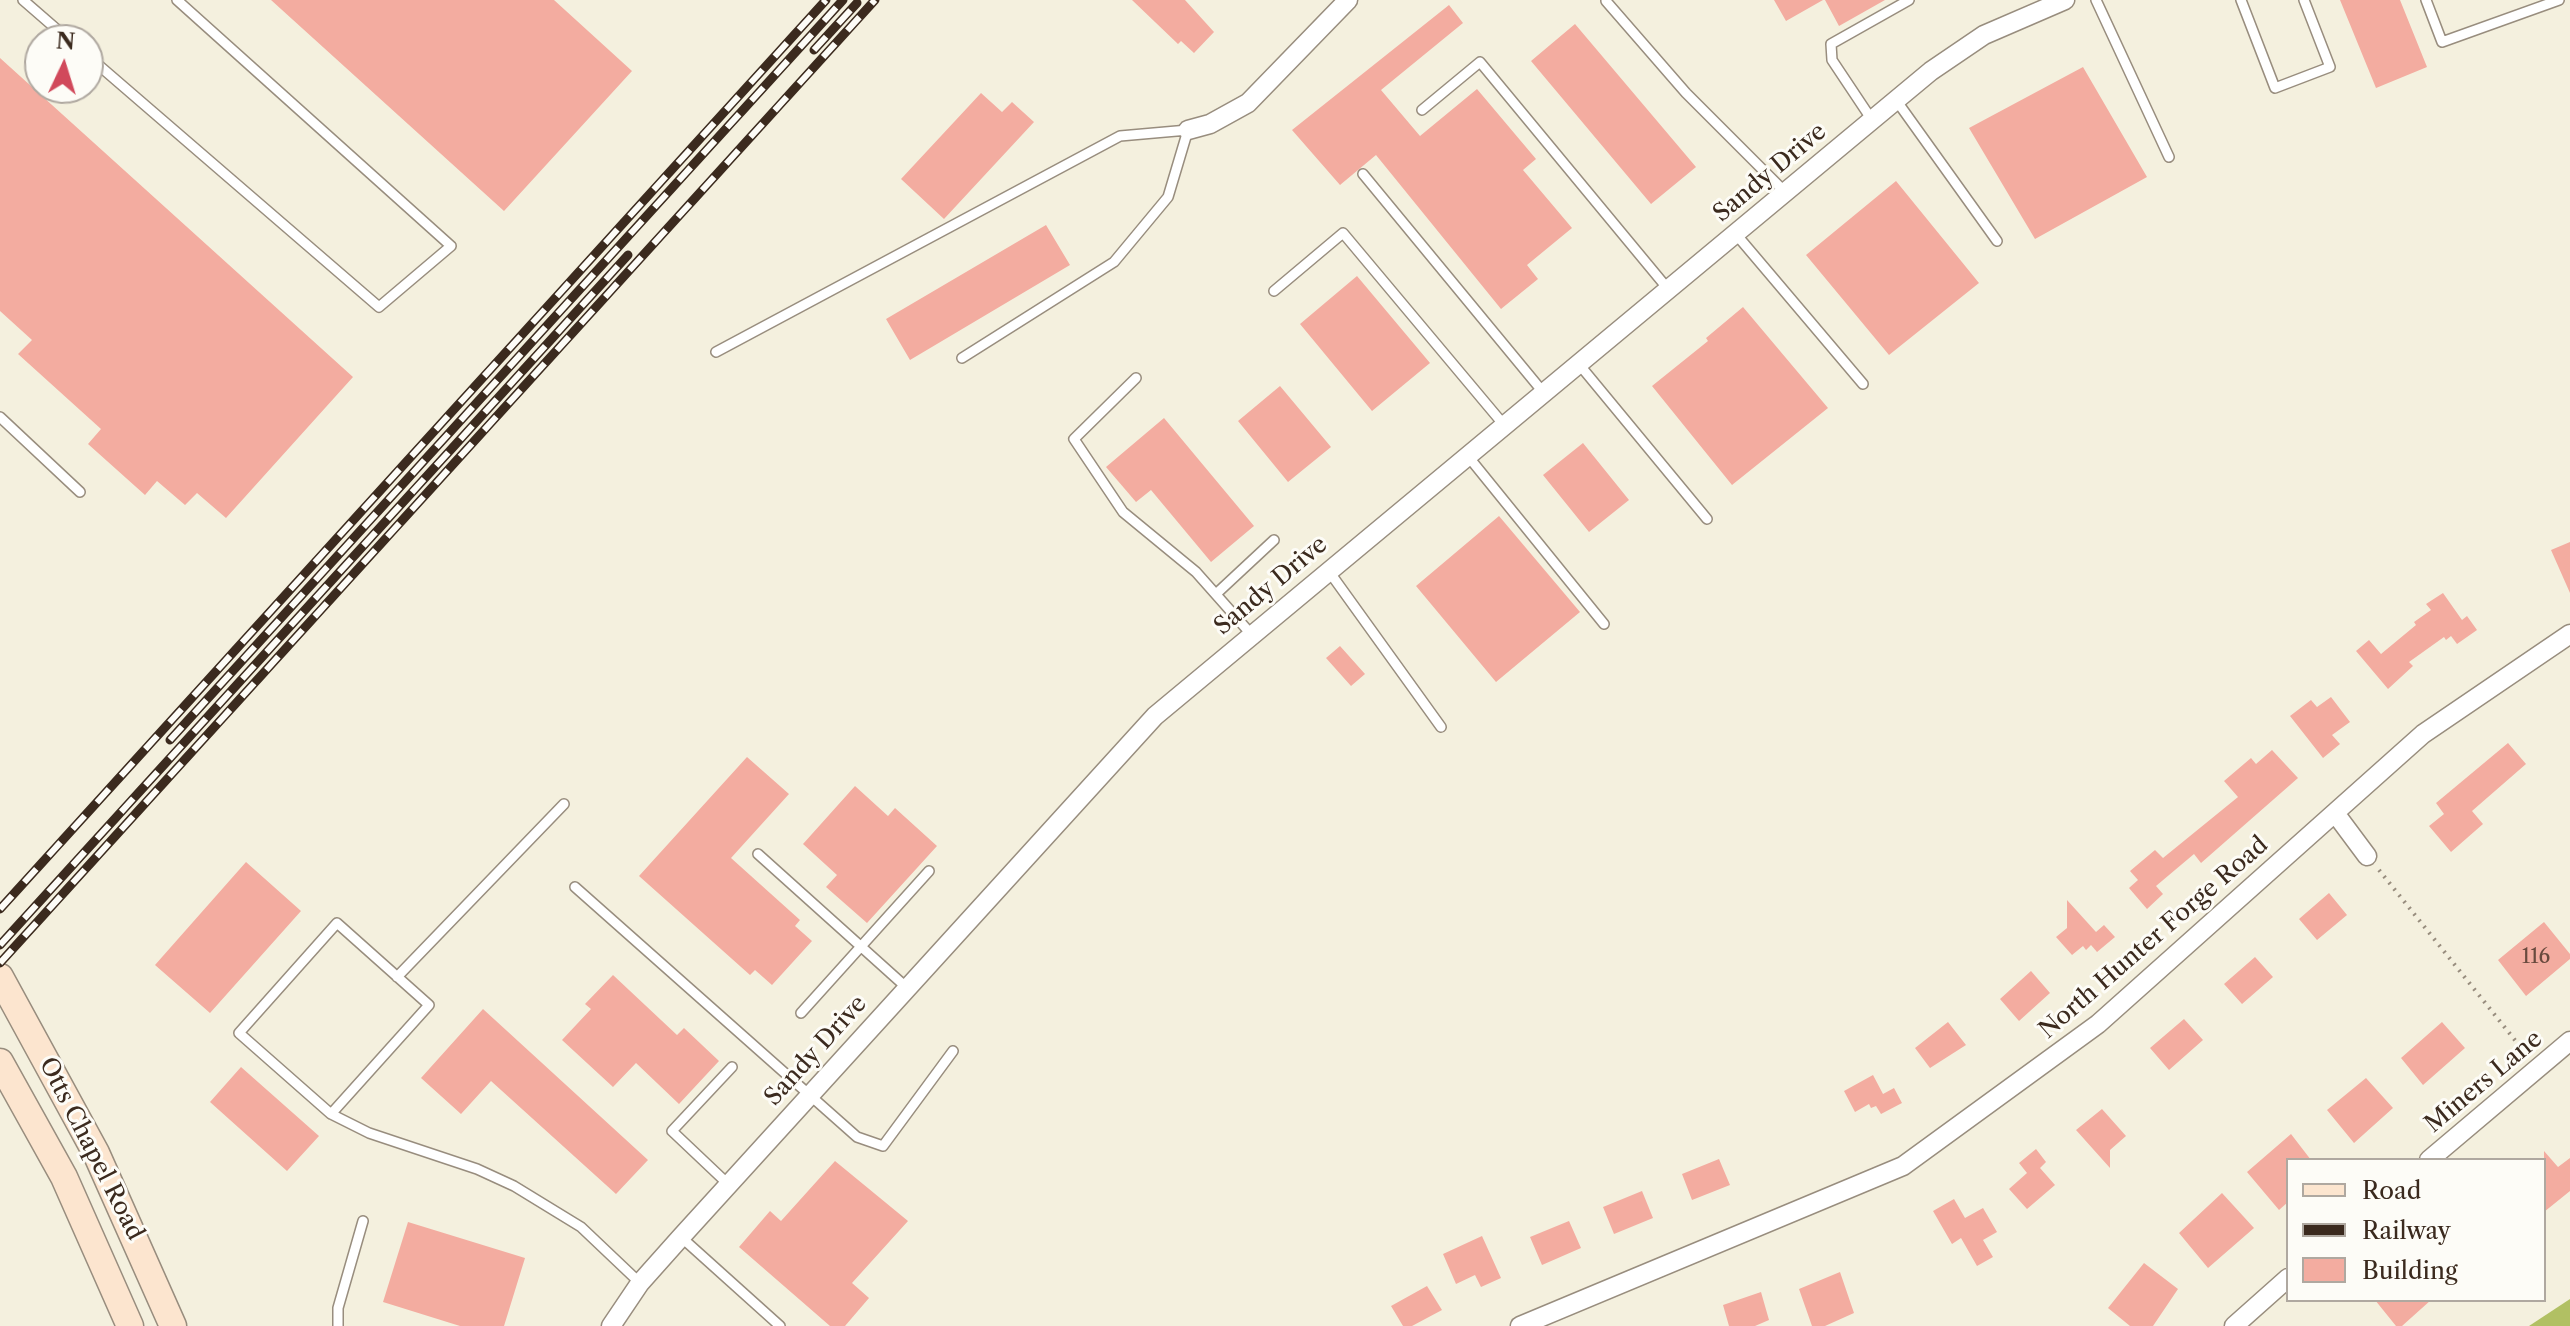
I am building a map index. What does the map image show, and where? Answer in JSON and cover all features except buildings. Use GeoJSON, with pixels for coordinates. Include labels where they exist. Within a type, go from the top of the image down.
{"type":"FeatureCollection","features":[{"type":"Feature","properties":{"kind":"main road","name":"Otts Chapel Road"},"geometry":{"type":"LineString","coordinates":[[0,977],[61,1085],[121,1202],[173,1326]]}},
{"type":"Feature","properties":{"kind":"main road","name":"Otts Chapel Road"},"geometry":{"type":"LineString","coordinates":[[0,1062],[92,1237],[130,1326]]}},
{"type":"Feature","properties":{"kind":"street"},"geometry":{"type":"LineString","coordinates":[[1188,130],[1210,124],[1248,103],[1348,0]]}},
{"type":"Feature","properties":{"kind":"street","name":"Sandy Drive"},"geometry":{"type":"LineString","coordinates":[[611,1326],[640,1283],[808,1095],[1126,745],[1192,682],[1955,53],[1984,35],[2065,0]]}},
{"type":"Feature","properties":{"kind":"street","name":"North Hunter Forge Road"},"geometry":{"type":"LineString","coordinates":[[1520,1326],[1903,1166],[2098,1024],[2423,734],[2570,634]]}},
{"type":"Feature","properties":{"kind":"street"},"geometry":{"type":"LineString","coordinates":[[2335,813],[2367,856]]}},
{"type":"Feature","properties":{"kind":"street","name":"Miners Lane"},"geometry":{"type":"LineString","coordinates":[[2431,1158],[2570,1041]]}},
{"type":"Feature","properties":{"kind":"street"},"geometry":{"type":"LineString","coordinates":[[2234,1326],[2286,1280]]}},
{"type":"Feature","properties":{"kind":"lane"},"geometry":{"type":"LineString","coordinates":[[23,0],[51,24]]}},
{"type":"Feature","properties":{"kind":"lane"},"geometry":{"type":"LineString","coordinates":[[104,70],[379,307],[451,246],[177,0]]}},
{"type":"Feature","properties":{"kind":"lane"},"geometry":{"type":"LineString","coordinates":[[1872,120],[1832,60],[1831,44],[1909,0]]}},
{"type":"Feature","properties":{"kind":"lane"},"geometry":{"type":"LineString","coordinates":[[2096,0],[2169,157]]}},
{"type":"Feature","properties":{"kind":"lane"},"geometry":{"type":"LineString","coordinates":[[2241,0],[2275,88],[2330,67],[2304,0]]}},
{"type":"Feature","properties":{"kind":"lane"},"geometry":{"type":"LineString","coordinates":[[2426,0],[2442,42],[2559,0]]}},
{"type":"Feature","properties":{"kind":"lane"},"geometry":{"type":"LineString","coordinates":[[1606,1],[1686,93],[1785,192]]}},
{"type":"Feature","properties":{"kind":"lane"},"geometry":{"type":"LineString","coordinates":[[1422,110],[1480,62],[1668,289]]}},
{"type":"Feature","properties":{"kind":"lane"},"geometry":{"type":"LineString","coordinates":[[1896,100],[1997,241]]}},
{"type":"Feature","properties":{"kind":"lane"},"geometry":{"type":"LineString","coordinates":[[716,352],[1120,136],[1188,130],[1168,197],[1114,262],[962,358]]}},
{"type":"Feature","properties":{"kind":"lane"},"geometry":{"type":"LineString","coordinates":[[1363,174],[1543,392]]}},
{"type":"Feature","properties":{"kind":"lane"},"geometry":{"type":"LineString","coordinates":[[1274,291],[1343,233],[1504,425]]}},
{"type":"Feature","properties":{"kind":"lane"},"geometry":{"type":"LineString","coordinates":[[1735,233],[1863,384]]}},
{"type":"Feature","properties":{"kind":"lane"},"geometry":{"type":"LineString","coordinates":[[1578,363],[1707,519]]}},
{"type":"Feature","properties":{"kind":"lane"},"geometry":{"type":"LineString","coordinates":[[1136,378],[1074,439],[1123,512],[1196,572],[1251,634]]}},
{"type":"Feature","properties":{"kind":"lane"},"geometry":{"type":"LineString","coordinates":[[0,417],[80,492]]}},
{"type":"Feature","properties":{"kind":"lane"},"geometry":{"type":"LineString","coordinates":[[1467,455],[1604,624]]}},
{"type":"Feature","properties":{"kind":"lane"},"geometry":{"type":"LineString","coordinates":[[1216,594],[1274,540]]}},
{"type":"Feature","properties":{"kind":"lane"},"geometry":{"type":"LineString","coordinates":[[1328,570],[1441,727]]}},
{"type":"Feature","properties":{"kind":"lane"},"geometry":{"type":"LineString","coordinates":[[397,977],[564,804]]}},
{"type":"Feature","properties":{"kind":"lane"},"geometry":{"type":"LineString","coordinates":[[758,854],[906,987]]}},
{"type":"Feature","properties":{"kind":"lane"},"geometry":{"type":"LineString","coordinates":[[801,1013],[929,871]]}},
{"type":"Feature","properties":{"kind":"lane"},"geometry":{"type":"LineString","coordinates":[[575,887],[857,1137],[883,1146],[953,1051]]}},
{"type":"Feature","properties":{"kind":"lane"},"geometry":{"type":"LineString","coordinates":[[331,1114],[429,1005],[337,923],[239,1033],[331,1114],[369,1133],[477,1169],[514,1186],[581,1227],[640,1283]]}},
{"type":"Feature","properties":{"kind":"lane"},"geometry":{"type":"LineString","coordinates":[[728,1184],[672,1131],[732,1067]]}},
{"type":"Feature","properties":{"kind":"lane"},"geometry":{"type":"LineString","coordinates":[[338,1326],[338,1308],[363,1221]]}},
{"type":"Feature","properties":{"kind":"lane"},"geometry":{"type":"LineString","coordinates":[[681,1237],[780,1326]]}},
{"type":"Feature","properties":{"kind":"path"},"geometry":{"type":"LineString","coordinates":[[2367,856],[2538,1068]]}},
{"type":"Feature","properties":{"kind":"green space"},"geometry":{"type":"Polygon","coordinates":[[[2570,1299],[2570,1326],[2529,1326],[2570,1299]]]}},
{"type":"Feature","properties":{"kind":"railway"},"geometry":{"type":"LineString","coordinates":[[0,909],[826,0]]}},
{"type":"Feature","properties":{"kind":"railway"},"geometry":{"type":"LineString","coordinates":[[170,740],[843,0]]}},
{"type":"Feature","properties":{"kind":"railway"},"geometry":{"type":"LineString","coordinates":[[0,963],[875,0]]}},
{"type":"Feature","properties":{"kind":"railway"},"geometry":{"type":"LineString","coordinates":[[814,50],[857,3]]}},
{"type":"Feature","properties":{"kind":"railway"},"geometry":{"type":"LineString","coordinates":[[0,945],[628,255]]}}]}
